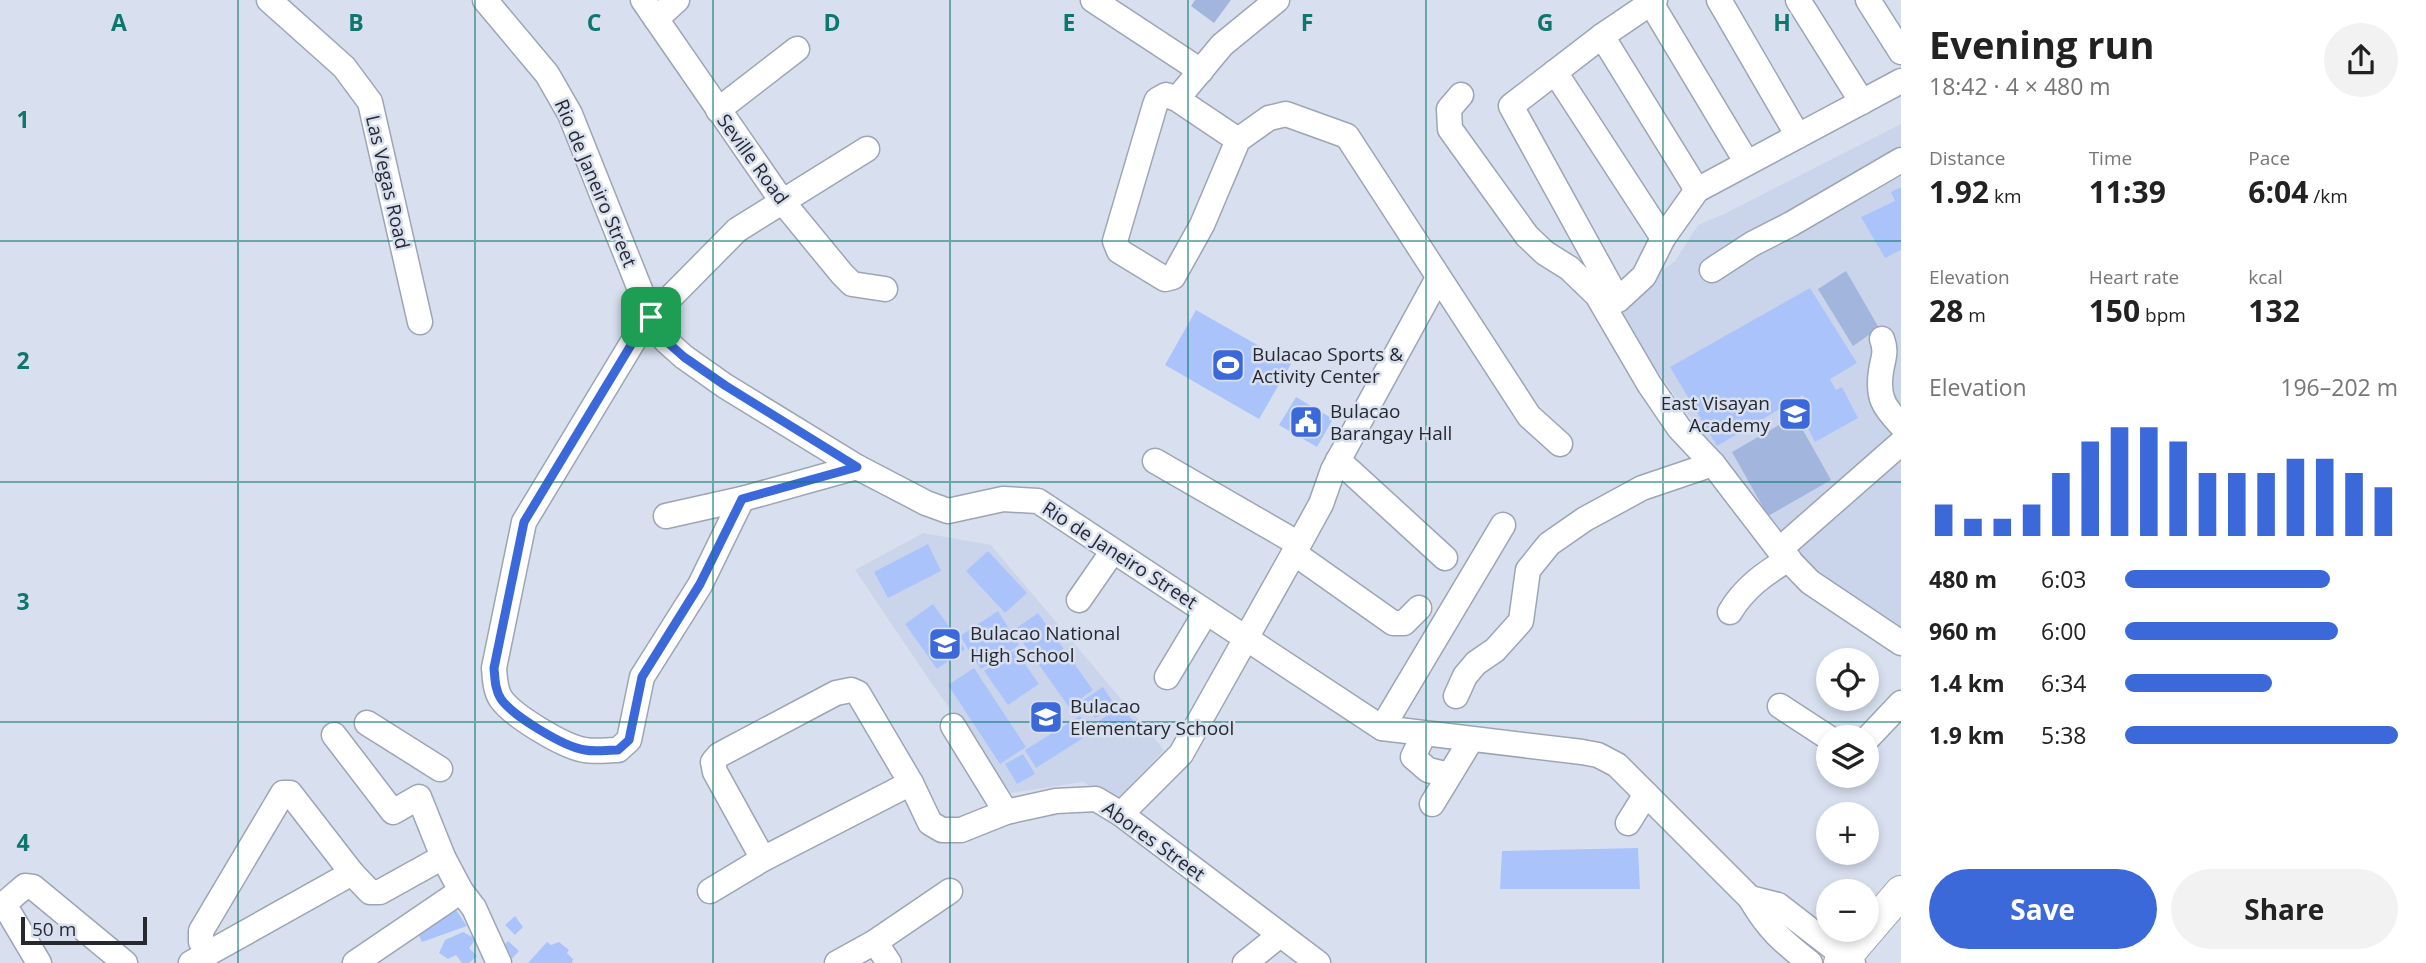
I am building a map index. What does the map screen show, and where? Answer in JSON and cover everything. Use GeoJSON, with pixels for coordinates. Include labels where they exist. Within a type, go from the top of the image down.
{"type":"FeatureCollection","features":[{"type":"Feature","properties":{"kind":"main road"},"geometry":{"type":"LineString","coordinates":[[1850,962],[1901,892]]}},
{"type":"Feature","properties":{"kind":"main road"},"geometry":{"type":"LineString","coordinates":[[1850,962],[1901,918]]}},
{"type":"Feature","properties":{"kind":"street","name":"Las Vegas Road"},"geometry":{"type":"LineString","coordinates":[[269,0],[344,67],[370,103],[420,321]]}},
{"type":"Feature","properties":{"kind":"street","name":"Rio de Janeiro Street"},"geometry":{"type":"LineString","coordinates":[[485,0],[547,74],[570,114],[651,317],[666,341],[684,357],[857,467],[926,503],[948,511],[1003,499],[1038,501],[1382,728],[1598,755],[1617,765],[1750,898],[1763,922],[1810,963]]}},
{"type":"Feature","properties":{"kind":"street"},"geometry":{"type":"LineString","coordinates":[[649,10],[677,0]]}},
{"type":"Feature","properties":{"kind":"street"},"geometry":{"type":"LineString","coordinates":[[1093,0],[1201,71]]}},
{"type":"Feature","properties":{"kind":"street"},"geometry":{"type":"LineString","coordinates":[[1177,99],[1222,45],[1278,0]]}},
{"type":"Feature","properties":{"kind":"street"},"geometry":{"type":"LineString","coordinates":[[1719,0],[1798,136]]}},
{"type":"Feature","properties":{"kind":"street"},"geometry":{"type":"LineString","coordinates":[[1798,0],[1862,102]]}},
{"type":"Feature","properties":{"kind":"street"},"geometry":{"type":"LineString","coordinates":[[1868,0],[1901,52]]}},
{"type":"Feature","properties":{"kind":"street"},"geometry":{"type":"LineString","coordinates":[[1747,163],[1653,1],[1602,36],[1511,106],[1618,300],[1644,276],[1663,237],[1697,190],[1901,81]]}},
{"type":"Feature","properties":{"kind":"street","name":"Seville Road"},"geometry":{"type":"LineString","coordinates":[[649,10],[782,201],[852,284],[885,289]]}},
{"type":"Feature","properties":{"kind":"street"},"geometry":{"type":"LineString","coordinates":[[1602,36],[1697,190]]}},
{"type":"Feature","properties":{"kind":"street"},"geometry":{"type":"LineString","coordinates":[[718,110],[797,49]]}},
{"type":"Feature","properties":{"kind":"street"},"geometry":{"type":"LineString","coordinates":[[1555,72],[1663,237]]}},
{"type":"Feature","properties":{"kind":"street"},"geometry":{"type":"LineString","coordinates":[[1238,140],[1177,99],[1166,95],[1157,100],[1115,241],[1119,251],[1165,279],[1173,277],[1202,225],[1238,140],[1269,118],[1286,114],[1347,136],[1528,416],[1560,444]]}},
{"type":"Feature","properties":{"kind":"street"},"geometry":{"type":"LineString","coordinates":[[1461,95],[1449,109],[1450,130],[1527,236],[1545,253],[1569,268],[1597,295],[1649,384],[1679,428],[1713,464],[1784,554],[1810,582],[1901,643]]}},
{"type":"Feature","properties":{"kind":"street"},"geometry":{"type":"LineString","coordinates":[[742,499],[700,584],[642,677],[629,740],[618,750],[585,750],[563,743],[534,726],[502,701],[496,688],[494,668],[524,522],[634,340],[651,317],[737,230],[867,149]]}},
{"type":"Feature","properties":{"kind":"street"},"geometry":{"type":"LineString","coordinates":[[1712,270],[1752,244],[1901,160]]}},
{"type":"Feature","properties":{"kind":"street"},"geometry":{"type":"LineString","coordinates":[[1121,814],[1181,754],[1297,549],[1321,504],[1338,460],[1438,278]]}},
{"type":"Feature","properties":{"kind":"street"},"geometry":{"type":"LineString","coordinates":[[1882,339],[1886,355],[1881,370],[1880,398],[1885,408],[1901,425]]}},
{"type":"Feature","properties":{"kind":"street"},"geometry":{"type":"LineString","coordinates":[[1730,612],[1750,586],[1901,443]]}},
{"type":"Feature","properties":{"kind":"street"},"geometry":{"type":"LineString","coordinates":[[1338,460],[1445,558]]}},
{"type":"Feature","properties":{"kind":"street"},"geometry":{"type":"LineString","coordinates":[[1155,461],[1297,549],[1393,623],[1404,623],[1419,608]]}},
{"type":"Feature","properties":{"kind":"street"},"geometry":{"type":"LineString","coordinates":[[1456,696],[1465,676],[1476,663],[1494,650],[1521,621],[1528,570],[1549,544],[1585,519],[1642,488],[1713,464]]}},
{"type":"Feature","properties":{"kind":"street"},"geometry":{"type":"LineString","coordinates":[[666,516],[742,499],[857,467]]}},
{"type":"Feature","properties":{"kind":"street"},"geometry":{"type":"LineString","coordinates":[[1382,728],[1503,525]]}},
{"type":"Feature","properties":{"kind":"street"},"geometry":{"type":"LineString","coordinates":[[1079,600],[1113,551]]}},
{"type":"Feature","properties":{"kind":"street"},"geometry":{"type":"LineString","coordinates":[[1167,677],[1206,612]]}},
{"type":"Feature","properties":{"kind":"street","name":"Abores Street"},"geometry":{"type":"LineString","coordinates":[[762,859],[715,772],[713,762],[719,755],[836,693],[851,690],[858,693],[911,783],[930,823],[942,830],[961,830],[1006,812],[1056,801],[1096,799],[1121,814],[1318,963]]}},
{"type":"Feature","properties":{"kind":"street"},"geometry":{"type":"LineString","coordinates":[[1879,726],[1901,703]]}},
{"type":"Feature","properties":{"kind":"street"},"geometry":{"type":"LineString","coordinates":[[1780,706],[1816,730]]}},
{"type":"Feature","properties":{"kind":"street"},"geometry":{"type":"LineString","coordinates":[[953,726],[1006,812]]}},
{"type":"Feature","properties":{"kind":"street"},"geometry":{"type":"LineString","coordinates":[[354,761],[377,729],[440,769]]}},
{"type":"Feature","properties":{"kind":"street"},"geometry":{"type":"LineString","coordinates":[[1424,734],[1413,757],[1428,770],[1449,775]]}},
{"type":"Feature","properties":{"kind":"street"},"geometry":{"type":"LineString","coordinates":[[334,735],[393,812],[419,797],[443,857],[461,891],[474,908],[499,963]]}},
{"type":"Feature","properties":{"kind":"street"},"geometry":{"type":"LineString","coordinates":[[1432,804],[1471,740]]}},
{"type":"Feature","properties":{"kind":"street"},"geometry":{"type":"LineString","coordinates":[[710,891],[762,859],[911,783]]}},
{"type":"Feature","properties":{"kind":"street"},"geometry":{"type":"LineString","coordinates":[[200,958],[201,931],[283,793],[290,793],[370,892],[380,892],[443,857]]}},
{"type":"Feature","properties":{"kind":"street"},"geometry":{"type":"LineString","coordinates":[[1628,823],[1646,794]]}},
{"type":"Feature","properties":{"kind":"street"},"geometry":{"type":"LineString","coordinates":[[200,958],[352,873]]}},
{"type":"Feature","properties":{"kind":"street"},"geometry":{"type":"LineString","coordinates":[[39,963],[4,904],[26,886],[33,887],[125,963]]}},
{"type":"Feature","properties":{"kind":"street"},"geometry":{"type":"LineString","coordinates":[[355,963],[461,891]]}},
{"type":"Feature","properties":{"kind":"street"},"geometry":{"type":"LineString","coordinates":[[837,963],[875,942],[950,891]]}},
{"type":"Feature","properties":{"kind":"street","name":"Rio de Janeiro Street"},"geometry":{"type":"LineString","coordinates":[[1750,898],[1778,905],[1850,962]]}},
{"type":"Feature","properties":{"kind":"street"},"geometry":{"type":"LineString","coordinates":[[1245,963],[1280,935]]}},
{"type":"Feature","properties":{"kind":"street"},"geometry":{"type":"LineString","coordinates":[[875,942],[889,963]]}},
{"type":"Feature","properties":{"kind":"shaded area"},"geometry":{"type":"Polygon","coordinates":[[[1195,0],[1231,0],[1214,23],[1191,6],[1195,0]]]}},
{"type":"Feature","properties":{"kind":"shaded area","name":"East Visayan Academy"},"geometry":{"type":"Polygon","coordinates":[[[1901,124],[1901,657],[1799,587],[1718,456],[1658,372],[1615,327],[1624,299],[1675,261],[1698,225],[1901,124]]]}},
{"type":"Feature","properties":{"kind":"shaded area"},"geometry":{"type":"Polygon","coordinates":[[[1846,271],[1879,328],[1853,346],[1818,289],[1846,271]]]}},
{"type":"Feature","properties":{"kind":"shaded area"},"geometry":{"type":"Polygon","coordinates":[[[1795,416],[1831,480],[1768,516],[1732,452],[1795,416]]]}},
{"type":"Feature","properties":{"kind":"shaded area","name":"Bulacao Elementary School"},"geometry":{"type":"Polygon","coordinates":[[[923,533],[991,545],[1164,750],[1116,801],[1083,782],[1011,793],[932,684],[855,570],[923,533]]]}},
{"type":"Feature","properties":{"kind":"building"},"geometry":{"type":"Polygon","coordinates":[[[1901,187],[1901,250],[1885,258],[1861,217],[1895,201],[1891,192],[1901,187]]]}},
{"type":"Feature","properties":{"kind":"building"},"geometry":{"type":"Polygon","coordinates":[[[1810,288],[1857,363],[1830,379],[1836,390],[1842,387],[1858,418],[1815,442],[1803,419],[1812,414],[1803,395],[1717,446],[1670,367],[1810,288]]]}},
{"type":"Feature","properties":{"kind":"building","name":"Bulacao Sports & Activity Center"},"geometry":{"type":"Polygon","coordinates":[[[1196,310],[1291,364],[1259,419],[1165,365],[1196,310]]]}},
{"type":"Feature","properties":{"kind":"building","name":"Bulacao Barangay Hall"},"geometry":{"type":"Polygon","coordinates":[[[1296,397],[1333,419],[1317,447],[1279,425],[1296,397]]]}},
{"type":"Feature","properties":{"kind":"building"},"geometry":{"type":"Polygon","coordinates":[[[928,544],[941,571],[888,598],[874,572],[928,544]]]}},
{"type":"Feature","properties":{"kind":"building"},"geometry":{"type":"Polygon","coordinates":[[[988,551],[1027,593],[1005,613],[966,571],[988,551]]]}},
{"type":"Feature","properties":{"kind":"building"},"geometry":{"type":"Polygon","coordinates":[[[933,604],[965,649],[937,669],[905,624],[933,604]]]}},
{"type":"Feature","properties":{"kind":"building"},"geometry":{"type":"Polygon","coordinates":[[[998,611],[1019,645],[981,669],[960,636],[998,611]]]}},
{"type":"Feature","properties":{"kind":"building"},"geometry":{"type":"Polygon","coordinates":[[[1038,613],[1093,690],[1069,707],[1014,630],[1038,613]]]}},
{"type":"Feature","properties":{"kind":"building"},"geometry":{"type":"Polygon","coordinates":[[[1015,650],[1039,684],[1008,705],[984,671],[1015,650]]]}},
{"type":"Feature","properties":{"kind":"building"},"geometry":{"type":"Polygon","coordinates":[[[974,668],[1026,747],[1000,764],[948,685],[974,668]]]}},
{"type":"Feature","properties":{"kind":"building"},"geometry":{"type":"Polygon","coordinates":[[[1103,687],[1115,705],[1095,718],[1082,701],[1103,687]]]}},
{"type":"Feature","properties":{"kind":"building"},"geometry":{"type":"Polygon","coordinates":[[[1121,705],[1133,721],[1111,737],[1099,721],[1121,705]]]}},
{"type":"Feature","properties":{"kind":"building"},"geometry":{"type":"Polygon","coordinates":[[[1080,716],[1091,733],[1036,768],[1025,750],[1080,716]]]}},
{"type":"Feature","properties":{"kind":"building"},"geometry":{"type":"Polygon","coordinates":[[[1023,754],[1035,774],[1017,784],[1005,764],[1023,754]]]}},
{"type":"Feature","properties":{"kind":"building"},"geometry":{"type":"Polygon","coordinates":[[[1638,848],[1640,889],[1500,889],[1502,851],[1638,848]]]}},
{"type":"Feature","properties":{"kind":"building"},"geometry":{"type":"Polygon","coordinates":[[[454,907],[467,926],[422,942],[416,930],[454,907]]]}},
{"type":"Feature","properties":{"kind":"building"},"geometry":{"type":"Polygon","coordinates":[[[515,916],[523,927],[515,935],[505,925],[515,916]]]}},
{"type":"Feature","properties":{"kind":"building"},"geometry":{"type":"Polygon","coordinates":[[[463,932],[476,939],[469,948],[477,956],[469,963],[462,963],[456,955],[448,959],[439,953],[445,940],[463,932]]]}},
{"type":"Feature","properties":{"kind":"building"},"geometry":{"type":"Polygon","coordinates":[[[508,941],[519,951],[508,963],[497,953],[508,941]]]}},
{"type":"Feature","properties":{"kind":"building"},"geometry":{"type":"Polygon","coordinates":[[[547,942],[551,945],[559,942],[569,950],[567,953],[573,959],[572,963],[528,963],[547,942]]]}},
{"type":"Feature","properties":{"kind":"place","name":"Bulacao Sports & Activity Center"},"geometry":{"type":"Point","coordinates":[1228,365]}},
{"type":"Feature","properties":{"kind":"place","name":"East Visayan Academy"},"geometry":{"type":"Point","coordinates":[1795,414]}},
{"type":"Feature","properties":{"kind":"place","name":"Bulacao Barangay Hall"},"geometry":{"type":"Point","coordinates":[1306,422]}},
{"type":"Feature","properties":{"kind":"place","name":"Bulacao National High School"},"geometry":{"type":"Point","coordinates":[945,644]}},
{"type":"Feature","properties":{"kind":"place","name":"Bulacao Elementary School"},"geometry":{"type":"Point","coordinates":[1046,717]}},
{"type":"Feature","properties":{"kind":"route"},"geometry":{"type":"LineString","coordinates":[[651,317],[666,341],[684,357],[857,467],[742,499],[700,584],[642,677],[629,740],[618,750],[585,750],[563,743],[534,726],[502,701],[496,688],[494,668],[524,522],[634,340],[651,317]]}}]}
